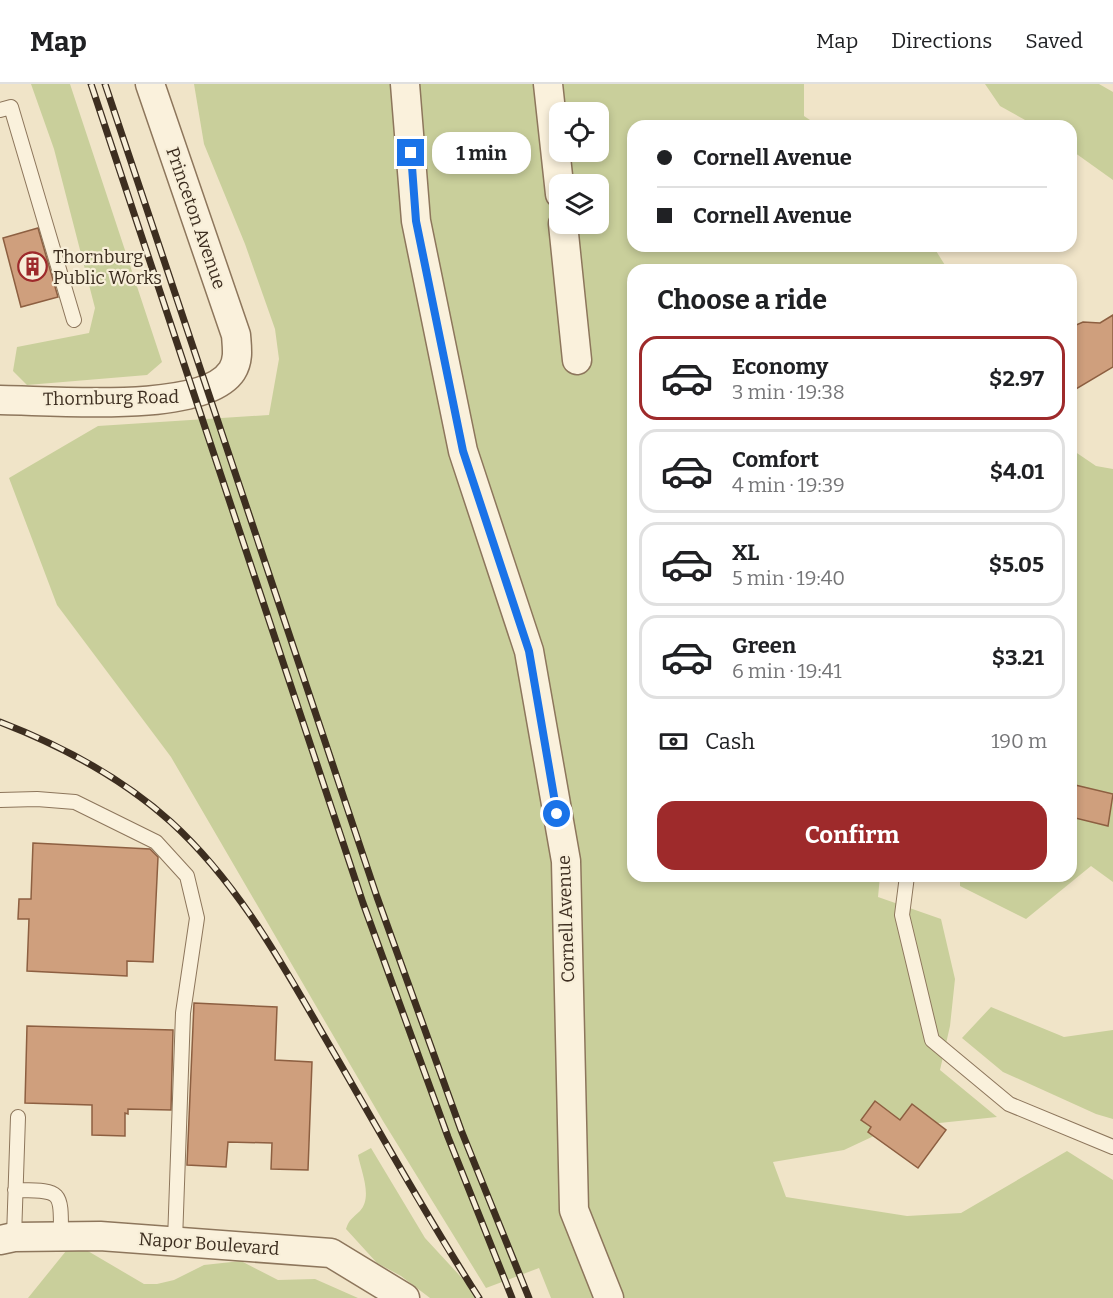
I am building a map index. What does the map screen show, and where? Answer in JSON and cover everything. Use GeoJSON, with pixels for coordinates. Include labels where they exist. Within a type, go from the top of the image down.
{"type":"FeatureCollection","features":[{"type":"Feature","properties":{"kind":"street","name":"Princeton Avenue"},"geometry":{"type":"LineString","coordinates":[[150,84],[236,336],[238,353]]}},
{"type":"Feature","properties":{"kind":"street","name":"Cornell Avenue"},"geometry":{"type":"LineString","coordinates":[[405,84],[416,221],[461,440],[529,651],[566,861],[574,1210],[609,1298]]}},
{"type":"Feature","properties":{"kind":"street"},"geometry":{"type":"LineString","coordinates":[[548,84],[558,174]]}},
{"type":"Feature","properties":{"kind":"street"},"geometry":{"type":"LineString","coordinates":[[564,234],[577,360]]}},
{"type":"Feature","properties":{"kind":"street","name":"Thornburg Road"},"geometry":{"type":"LineString","coordinates":[[0,400],[171,399],[192,395],[222,382],[232,371],[238,353]]}},
{"type":"Feature","properties":{"kind":"street","name":"Napor Boulevard"},"geometry":{"type":"LineString","coordinates":[[7,1239],[100,1236],[331,1253],[405,1298]]}},
{"type":"Feature","properties":{"kind":"lane"},"geometry":{"type":"LineString","coordinates":[[0,110],[11,107],[74,320]]}},
{"type":"Feature","properties":{"kind":"lane"},"geometry":{"type":"LineString","coordinates":[[0,800],[37,798],[75,802],[156,842],[187,876],[197,918],[183,1013],[175,1241]]}},
{"type":"Feature","properties":{"kind":"lane"},"geometry":{"type":"LineString","coordinates":[[906,882],[902,915],[932,1040],[1009,1104],[1113,1147]]}},
{"type":"Feature","properties":{"kind":"lane"},"geometry":{"type":"LineString","coordinates":[[7,1239],[15,1190],[18,1117]]}},
{"type":"Feature","properties":{"kind":"lane"},"geometry":{"type":"LineString","coordinates":[[15,1190],[51,1191],[57,1196],[61,1205],[61,1236]]}},
{"type":"Feature","properties":{"kind":"green space"},"geometry":{"type":"Polygon","coordinates":[[[31,84],[70,84],[162,362],[147,375],[27,385],[13,371],[17,347],[89,333],[95,308],[54,149],[31,84]]]}},
{"type":"Feature","properties":{"kind":"green space"},"geometry":{"type":"Polygon","coordinates":[[[194,84],[804,84],[804,116],[810,120],[627,120],[627,252],[937,252],[944,264],[627,264],[627,882],[879,882],[878,897],[941,919],[955,979],[950,1026],[940,1070],[997,1117],[891,1128],[844,1150],[773,1162],[786,1197],[907,1216],[961,1213],[1067,1151],[1113,1180],[1113,1298],[551,1298],[539,1268],[486,1288],[383,1121],[171,757],[57,605],[9,478],[98,426],[269,415],[279,359],[275,329],[245,244],[204,144],[194,84]]]}},
{"type":"Feature","properties":{"kind":"green space"},"geometry":{"type":"Polygon","coordinates":[[[985,84],[1099,84],[1113,92],[1113,180],[1077,154],[1077,120],[1025,120],[1000,106],[985,84]]]}},
{"type":"Feature","properties":{"kind":"green space"},"geometry":{"type":"Polygon","coordinates":[[[1077,453],[1096,466],[1113,469],[1113,882],[1091,866],[1077,877],[1077,453]]]}},
{"type":"Feature","properties":{"kind":"green space"},"geometry":{"type":"Polygon","coordinates":[[[960,882],[1071,882],[1026,919],[960,886],[960,882]]]}},
{"type":"Feature","properties":{"kind":"green space"},"geometry":{"type":"Polygon","coordinates":[[[991,1007],[1064,1037],[1113,1030],[1113,1119],[1096,1114],[1003,1072],[962,1038],[991,1007]]]}},
{"type":"Feature","properties":{"kind":"green space"},"geometry":{"type":"Polygon","coordinates":[[[371,1148],[425,1238],[473,1290],[475,1298],[430,1298],[401,1276],[377,1263],[346,1229],[366,1199],[358,1155],[371,1148]]]}},
{"type":"Feature","properties":{"kind":"green space"},"geometry":{"type":"Polygon","coordinates":[[[81,1247],[144,1284],[174,1280],[204,1265],[241,1261],[278,1280],[315,1279],[358,1298],[28,1298],[66,1251],[81,1247]]]}},
{"type":"Feature","properties":{"kind":"building","name":"Thornburg Public Works"},"geometry":{"type":"Polygon","coordinates":[[[38,228],[58,297],[21,307],[3,238],[38,228]]]}},
{"type":"Feature","properties":{"kind":"building"},"geometry":{"type":"Polygon","coordinates":[[[1113,315],[1113,367],[1077,388],[1077,325],[1083,322],[1100,323],[1113,315]]]}},
{"type":"Feature","properties":{"kind":"building"},"geometry":{"type":"Polygon","coordinates":[[[1077,785],[1113,794],[1108,826],[1077,818],[1077,785]]]}},
{"type":"Feature","properties":{"kind":"building"},"geometry":{"type":"Polygon","coordinates":[[[33,843],[150,849],[158,857],[153,962],[127,961],[127,976],[27,971],[29,919],[18,919],[19,899],[31,899],[33,843]]]}},
{"type":"Feature","properties":{"kind":"building"},"geometry":{"type":"Polygon","coordinates":[[[194,1003],[277,1007],[275,1060],[312,1062],[308,1170],[271,1169],[272,1143],[228,1142],[226,1167],[187,1165],[194,1003]]]}},
{"type":"Feature","properties":{"kind":"building"},"geometry":{"type":"Polygon","coordinates":[[[27,1026],[173,1030],[171,1110],[128,1109],[128,1114],[125,1113],[125,1136],[92,1135],[92,1105],[25,1103],[27,1026]]]}},
{"type":"Feature","properties":{"kind":"building"},"geometry":{"type":"Polygon","coordinates":[[[875,1101],[900,1120],[912,1104],[946,1130],[918,1168],[868,1132],[871,1127],[861,1120],[875,1101]]]}},
{"type":"Feature","properties":{"kind":"railway"},"geometry":{"type":"LineString","coordinates":[[91,84],[363,903],[448,1137],[512,1298]]}},
{"type":"Feature","properties":{"kind":"railway"},"geometry":{"type":"LineString","coordinates":[[105,84],[377,897],[461,1130],[529,1298]]}},
{"type":"Feature","properties":{"kind":"railway"},"geometry":{"type":"LineString","coordinates":[[0,722],[68,752],[132,791],[171,822],[217,870],[274,951],[419,1201],[479,1298]]}},
{"type":"Feature","properties":{"kind":"place","name":"Thornburg Public Works"},"geometry":{"type":"Point","coordinates":[32,267]}},
{"type":"Feature","properties":{"kind":"route"},"geometry":{"type":"LineString","coordinates":[[411,153],[416,221],[463,451],[529,651],[557,814]]}}]}
